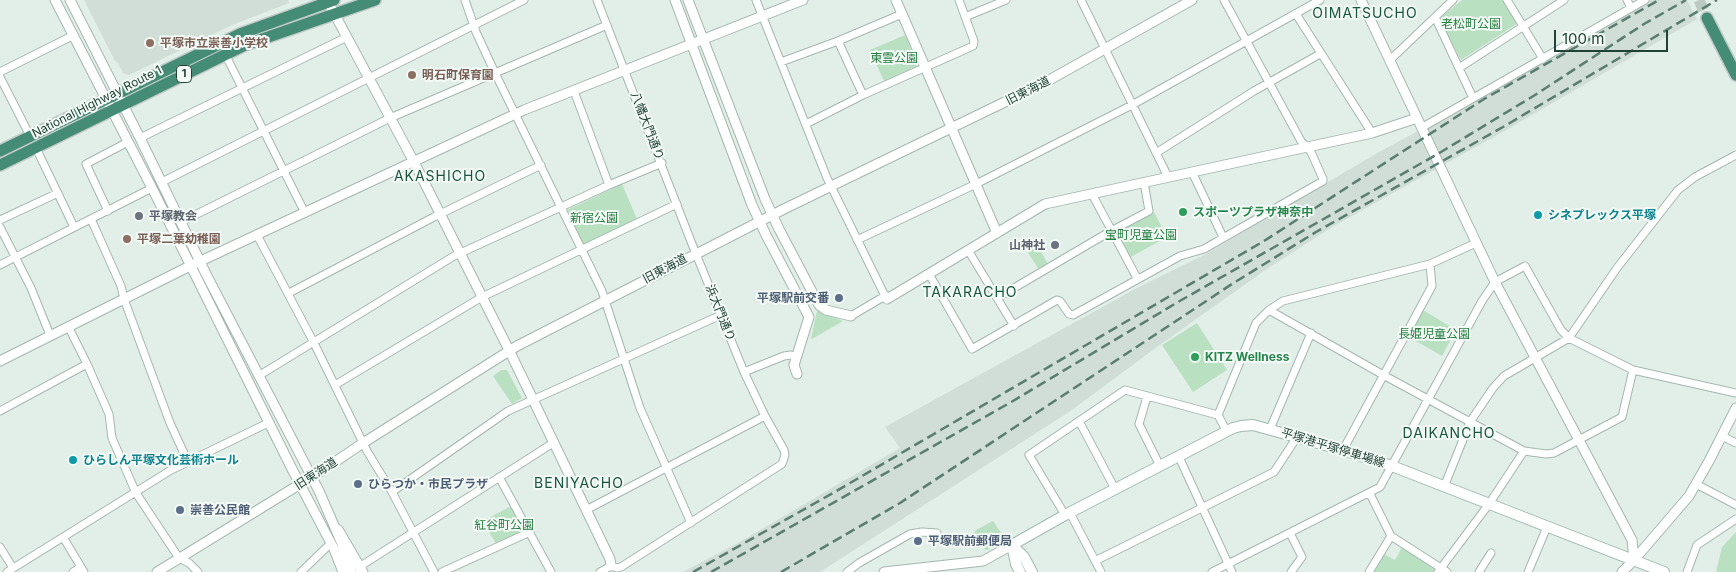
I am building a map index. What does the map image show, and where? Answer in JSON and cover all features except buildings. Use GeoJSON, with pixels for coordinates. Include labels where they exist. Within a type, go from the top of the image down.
{"type":"FeatureCollection","features":[{"type":"Feature","properties":{"kind":"highway","name":"National Highway Route 1"},"geometry":{"type":"LineString","coordinates":[[0,165],[245,45],[375,0]]}},
{"type":"Feature","properties":{"kind":"highway","name":"National Highway Route 1"},"geometry":{"type":"LineString","coordinates":[[0,151],[240,34],[330,1]]}},
{"type":"Feature","properties":{"kind":"highway"},"geometry":{"type":"LineString","coordinates":[[1736,60],[1710,16],[1736,75]]}},
{"type":"Feature","properties":{"kind":"main road","name":"平塚港平塚停車場線"},"geometry":{"type":"LineString","coordinates":[[1012,546],[1068,514],[1179,456],[1240,426],[1253,425],[1392,466],[1664,572]]}},
{"type":"Feature","properties":{"kind":"main road"},"geometry":{"type":"LineString","coordinates":[[1012,546],[1020,572]]}},
{"type":"Feature","properties":{"kind":"main road"},"geometry":{"type":"LineString","coordinates":[[1012,546],[1024,556],[1032,572]]}},
{"type":"Feature","properties":{"kind":"street"},"geometry":{"type":"LineString","coordinates":[[55,0],[152,188],[300,484],[333,546],[358,571]]}},
{"type":"Feature","properties":{"kind":"street"},"geometry":{"type":"LineString","coordinates":[[70,0],[358,571]]}},
{"type":"Feature","properties":{"kind":"street"},"geometry":{"type":"LineString","coordinates":[[465,0],[474,26],[495,73],[602,291],[640,408],[691,523]]}},
{"type":"Feature","properties":{"kind":"street"},"geometry":{"type":"LineString","coordinates":[[162,182],[524,0]]}},
{"type":"Feature","properties":{"kind":"street","name":"八幡大門通り"},"geometry":{"type":"LineString","coordinates":[[598,0],[696,253]]}},
{"type":"Feature","properties":{"kind":"street"},"geometry":{"type":"LineString","coordinates":[[675,0],[760,222],[809,317],[796,358],[794,370],[797,374]]}},
{"type":"Feature","properties":{"kind":"street"},"geometry":{"type":"LineString","coordinates":[[688,0],[772,216],[819,305],[826,310],[851,316],[885,296]]}},
{"type":"Feature","properties":{"kind":"street"},"geometry":{"type":"LineString","coordinates":[[756,0],[831,187],[887,299],[1046,204],[1372,133],[1417,118]]}},
{"type":"Feature","properties":{"kind":"street"},"geometry":{"type":"LineString","coordinates":[[0,361],[200,261],[305,214],[516,113],[802,0]]}},
{"type":"Feature","properties":{"kind":"street"},"geometry":{"type":"LineString","coordinates":[[896,0],[997,233]]}},
{"type":"Feature","properties":{"kind":"street"},"geometry":{"type":"LineString","coordinates":[[806,124],[925,66],[973,46],[974,41],[959,0]]}},
{"type":"Feature","properties":{"kind":"street"},"geometry":{"type":"LineString","coordinates":[[965,17],[1006,0]]}},
{"type":"Feature","properties":{"kind":"street"},"geometry":{"type":"LineString","coordinates":[[1081,0],[1168,177]]}},
{"type":"Feature","properties":{"kind":"street","name":"旧東海道"},"geometry":{"type":"LineString","coordinates":[[156,572],[300,484],[509,350],[696,253],[1044,83],[1192,0]]}},
{"type":"Feature","properties":{"kind":"street"},"geometry":{"type":"LineString","coordinates":[[929,274],[972,349],[1057,300],[1060,300],[1069,314],[1073,315],[1180,256],[1204,249],[1322,181],[1323,179],[1311,152],[1306,147],[1224,0]]}},
{"type":"Feature","properties":{"kind":"street"},"geometry":{"type":"LineString","coordinates":[[857,240],[976,184],[1132,104],[1320,0]]}},
{"type":"Feature","properties":{"kind":"street"},"geometry":{"type":"LineString","coordinates":[[1361,0],[1495,282],[1632,540],[1634,560]]}},
{"type":"Feature","properties":{"kind":"street"},"geometry":{"type":"LineString","coordinates":[[1390,60],[1453,0]]}},
{"type":"Feature","properties":{"kind":"street"},"geometry":{"type":"LineString","coordinates":[[1507,0],[1543,58]]}},
{"type":"Feature","properties":{"kind":"street"},"geometry":{"type":"LineString","coordinates":[[1459,68],[1564,0]]}},
{"type":"Feature","properties":{"kind":"street"},"geometry":{"type":"LineString","coordinates":[[1627,0],[1632,8]]}},
{"type":"Feature","properties":{"kind":"street"},"geometry":{"type":"LineString","coordinates":[[1421,128],[1645,0]]}},
{"type":"Feature","properties":{"kind":"street"},"geometry":{"type":"LineString","coordinates":[[330,1],[335,15],[414,162],[509,350],[610,559],[611,566]]}},
{"type":"Feature","properties":{"kind":"street"},"geometry":{"type":"LineString","coordinates":[[781,62],[902,14]]}},
{"type":"Feature","properties":{"kind":"street"},"geometry":{"type":"LineString","coordinates":[[1296,14],[1372,133]]}},
{"type":"Feature","properties":{"kind":"street"},"geometry":{"type":"LineString","coordinates":[[1435,17],[1473,98]]}},
{"type":"Feature","properties":{"kind":"street"},"geometry":{"type":"LineString","coordinates":[[181,222],[390,118],[607,24]]}},
{"type":"Feature","properties":{"kind":"street"},"geometry":{"type":"LineString","coordinates":[[0,72],[74,35]]}},
{"type":"Feature","properties":{"kind":"street"},"geometry":{"type":"LineString","coordinates":[[140,138],[347,37]]}},
{"type":"Feature","properties":{"kind":"street"},"geometry":{"type":"LineString","coordinates":[[838,41],[863,95]]}},
{"type":"Feature","properties":{"kind":"street"},"geometry":{"type":"LineString","coordinates":[[225,54],[305,214]]}},
{"type":"Feature","properties":{"kind":"street"},"geometry":{"type":"LineString","coordinates":[[1156,153],[1270,82],[1320,54]]}},
{"type":"Feature","properties":{"kind":"street"},"geometry":{"type":"LineString","coordinates":[[0,77],[30,136]]}},
{"type":"Feature","properties":{"kind":"street"},"geometry":{"type":"LineString","coordinates":[[574,91],[609,185]]}},
{"type":"Feature","properties":{"kind":"street"},"geometry":{"type":"LineString","coordinates":[[108,210],[86,164],[128,142]]}},
{"type":"Feature","properties":{"kind":"street"},"geometry":{"type":"LineString","coordinates":[[36,148],[74,227]]}},
{"type":"Feature","properties":{"kind":"street"},"geometry":{"type":"LineString","coordinates":[[1444,487],[1470,422],[1504,376],[1569,338],[1618,268],[1678,190],[1736,155]]}},
{"type":"Feature","properties":{"kind":"street"},"geometry":{"type":"LineString","coordinates":[[260,375],[460,253],[662,163]]}},
{"type":"Feature","properties":{"kind":"street"},"geometry":{"type":"LineString","coordinates":[[289,293],[440,214],[541,165]]}},
{"type":"Feature","properties":{"kind":"street"},"geometry":{"type":"LineString","coordinates":[[1192,172],[1223,237]]}},
{"type":"Feature","properties":{"kind":"street"},"geometry":{"type":"LineString","coordinates":[[997,298],[1111,231],[1149,211],[1144,182]]}},
{"type":"Feature","properties":{"kind":"street"},"geometry":{"type":"LineString","coordinates":[[0,265],[152,188]]}},
{"type":"Feature","properties":{"kind":"street"},"geometry":{"type":"LineString","coordinates":[[0,220],[58,193]]}},
{"type":"Feature","properties":{"kind":"street"},"geometry":{"type":"LineString","coordinates":[[1092,194],[1137,278]]}},
{"type":"Feature","properties":{"kind":"street"},"geometry":{"type":"LineString","coordinates":[[335,384],[482,297],[677,204]]}},
{"type":"Feature","properties":{"kind":"street"},"geometry":{"type":"LineString","coordinates":[[91,219],[121,286],[124,300],[170,423],[188,462]]}},
{"type":"Feature","properties":{"kind":"street"},"geometry":{"type":"LineString","coordinates":[[0,227],[31,288],[50,336]]}},
{"type":"Feature","properties":{"kind":"street"},"geometry":{"type":"LineString","coordinates":[[257,235],[289,293],[363,443],[392,492],[434,572]]}},
{"type":"Feature","properties":{"kind":"street"},"geometry":{"type":"LineString","coordinates":[[1218,415],[1256,323],[1269,310],[1283,301],[1430,264],[1476,243]]}},
{"type":"Feature","properties":{"kind":"street"},"geometry":{"type":"LineString","coordinates":[[968,250],[1014,326]]}},
{"type":"Feature","properties":{"kind":"street","name":"浜大門通り"},"geometry":{"type":"LineString","coordinates":[[600,572],[611,566],[621,567],[691,523],[782,464],[785,455],[744,372],[696,253]]}},
{"type":"Feature","properties":{"kind":"street"},"geometry":{"type":"LineString","coordinates":[[1343,450],[1385,376],[1432,286],[1430,264]]}},
{"type":"Feature","properties":{"kind":"street"},"geometry":{"type":"LineString","coordinates":[[1212,572],[1370,494],[1380,487],[1482,301],[1495,282],[1526,266],[1561,330],[1569,338],[1634,370],[1736,393]]}},
{"type":"Feature","properties":{"kind":"street"},"geometry":{"type":"LineString","coordinates":[[1269,310],[1385,376],[1524,451],[1554,454],[1622,417],[1634,370]]}},
{"type":"Feature","properties":{"kind":"street"},"geometry":{"type":"LineString","coordinates":[[392,492],[508,410],[721,315]]}},
{"type":"Feature","properties":{"kind":"street"},"geometry":{"type":"LineString","coordinates":[[68,326],[109,414],[112,438],[136,493],[179,558],[189,563],[198,572]]}},
{"type":"Feature","properties":{"kind":"street"},"geometry":{"type":"LineString","coordinates":[[1270,429],[1311,333]]}},
{"type":"Feature","properties":{"kind":"street"},"geometry":{"type":"LineString","coordinates":[[744,372],[784,356],[796,358]]}},
{"type":"Feature","properties":{"kind":"street"},"geometry":{"type":"LineString","coordinates":[[0,411],[87,364]]}},
{"type":"Feature","properties":{"kind":"street"},"geometry":{"type":"LineString","coordinates":[[1101,572],[1068,514],[1029,455],[1125,390],[1218,415],[1227,432]]}},
{"type":"Feature","properties":{"kind":"street"},"geometry":{"type":"LineString","coordinates":[[1147,397],[1139,424],[1160,466]]}},
{"type":"Feature","properties":{"kind":"street"},"geometry":{"type":"LineString","coordinates":[[1622,572],[1689,496],[1736,408]]}},
{"type":"Feature","properties":{"kind":"street"},"geometry":{"type":"LineString","coordinates":[[586,510],[765,416]]}},
{"type":"Feature","properties":{"kind":"street"},"geometry":{"type":"LineString","coordinates":[[1079,420],[1115,489]]}},
{"type":"Feature","properties":{"kind":"street"},"geometry":{"type":"LineString","coordinates":[[0,547],[10,570],[188,462],[268,423]]}},
{"type":"Feature","properties":{"kind":"street"},"geometry":{"type":"LineString","coordinates":[[1722,436],[1736,443]]}},
{"type":"Feature","properties":{"kind":"street"},"geometry":{"type":"LineString","coordinates":[[1095,561],[1274,472],[1297,437]]}},
{"type":"Feature","properties":{"kind":"street"},"geometry":{"type":"LineString","coordinates":[[358,571],[413,532],[554,443]]}},
{"type":"Feature","properties":{"kind":"street"},"geometry":{"type":"LineString","coordinates":[[1370,494],[1391,536],[1442,571],[1524,451]]}},
{"type":"Feature","properties":{"kind":"street"},"geometry":{"type":"LineString","coordinates":[[1179,456],[1232,572]]}},
{"type":"Feature","properties":{"kind":"street"},"geometry":{"type":"LineString","coordinates":[[499,478],[551,572]]}},
{"type":"Feature","properties":{"kind":"street"},"geometry":{"type":"LineString","coordinates":[[1696,484],[1736,505]]}},
{"type":"Feature","properties":{"kind":"street"},"geometry":{"type":"LineString","coordinates":[[1687,572],[1697,545],[1736,519]]}},
{"type":"Feature","properties":{"kind":"street"},"geometry":{"type":"LineString","coordinates":[[1528,572],[1547,527]]}},
{"type":"Feature","properties":{"kind":"street"},"geometry":{"type":"LineString","coordinates":[[442,572],[530,532]]}},
{"type":"Feature","properties":{"kind":"street"},"geometry":{"type":"LineString","coordinates":[[847,572],[859,563],[910,534],[922,532],[937,533]]}},
{"type":"Feature","properties":{"kind":"street"},"geometry":{"type":"LineString","coordinates":[[1290,533],[1302,557],[1291,572]]}},
{"type":"Feature","properties":{"kind":"street"},"geometry":{"type":"LineString","coordinates":[[1369,572],[1391,536]]}},
{"type":"Feature","properties":{"kind":"street"},"geometry":{"type":"LineString","coordinates":[[63,537],[82,570],[73,572]]}},
{"type":"Feature","properties":{"kind":"street"},"geometry":{"type":"LineString","coordinates":[[301,572],[333,546]]}},
{"type":"Feature","properties":{"kind":"street"},"geometry":{"type":"LineString","coordinates":[[333,546],[334,554],[342,572]]}},
{"type":"Feature","properties":{"kind":"street"},"geometry":{"type":"LineString","coordinates":[[884,572],[936,569],[983,561],[1012,546]]}},
{"type":"Feature","properties":{"kind":"street"},"geometry":{"type":"LineString","coordinates":[[1479,572],[1492,553]]}},
{"type":"Feature","properties":{"kind":"shaded area","name":"平塚市立崇善小学校"},"geometry":{"type":"Polygon","coordinates":[[[84,0],[288,0],[289,3],[232,25],[129,75],[123,73],[115,61],[84,0]]]}},
{"type":"Feature","properties":{"kind":"shaded area"},"geometry":{"type":"Polygon","coordinates":[[[1650,0],[1687,0],[1697,19],[1508,129],[1332,227],[1264,271],[1072,410],[820,572],[683,572],[738,543],[900,448],[885,427],[1137,288],[1206,254],[1379,152],[1472,102],[1650,0]]]}},
{"type":"Feature","properties":{"kind":"green space","name":"老松町公園"},"geometry":{"type":"Polygon","coordinates":[[[1462,0],[1504,0],[1518,23],[1461,60],[1439,19],[1462,0]]]}},
{"type":"Feature","properties":{"kind":"green space","name":"東雲公園"},"geometry":{"type":"Polygon","coordinates":[[[905,35],[917,66],[884,81],[870,50],[905,35]]]}},
{"type":"Feature","properties":{"kind":"green space","name":"新宿公園"},"geometry":{"type":"Polygon","coordinates":[[[622,184],[637,219],[584,244],[582,243],[567,210],[622,184]]]}},
{"type":"Feature","properties":{"kind":"green space","name":"宝町児童公園"},"geometry":{"type":"Polygon","coordinates":[[[1154,212],[1167,237],[1129,258],[1115,233],[1154,212]]]}},
{"type":"Feature","properties":{"kind":"green space"},"geometry":{"type":"Polygon","coordinates":[[[1037,245],[1048,264],[1039,270],[1027,251],[1037,245]]]}},
{"type":"Feature","properties":{"kind":"green space","name":"長姫児童公園"},"geometry":{"type":"Polygon","coordinates":[[[1423,310],[1456,330],[1442,356],[1409,337],[1423,310]]]}},
{"type":"Feature","properties":{"kind":"green space"},"geometry":{"type":"Polygon","coordinates":[[[817,311],[843,321],[811,339],[817,311]]]}},
{"type":"Feature","properties":{"kind":"green space","name":"KITZ Wellness"},"geometry":{"type":"Polygon","coordinates":[[[1197,323],[1227,370],[1193,392],[1162,345],[1197,323]]]}},
{"type":"Feature","properties":{"kind":"green space"},"geometry":{"type":"Polygon","coordinates":[[[501,370],[507,370],[522,398],[512,404],[493,376],[501,370]]]}},
{"type":"Feature","properties":{"kind":"green space","name":"紅谷町公園"},"geometry":{"type":"Polygon","coordinates":[[[511,506],[524,530],[496,544],[483,521],[511,506]]]}},
{"type":"Feature","properties":{"kind":"green space"},"geometry":{"type":"Polygon","coordinates":[[[993,521],[1004,537],[1004,541],[987,550],[984,549],[974,533],[993,521]]]}},
{"type":"Feature","properties":{"kind":"green space"},"geometry":{"type":"Polygon","coordinates":[[[1736,532],[1736,572],[1716,572],[1722,547],[1736,532]]]}},
{"type":"Feature","properties":{"kind":"green space"},"geometry":{"type":"Polygon","coordinates":[[[1402,547],[1434,569],[1434,572],[1374,572],[1384,554],[1395,560],[1402,547]]]}},
{"type":"Feature","properties":{"kind":"tunnel"},"geometry":{"type":"LineString","coordinates":[[1699,0],[1707,18]]}},
{"type":"Feature","properties":{"kind":"railway"},"geometry":{"type":"LineString","coordinates":[[693,572],[833,493],[1264,241],[1484,99],[1659,0]]}},
{"type":"Feature","properties":{"kind":"railway"},"geometry":{"type":"LineString","coordinates":[[711,572],[1013,401],[1178,302],[1441,152],[1535,95],[1644,24],[1686,0]]}},
{"type":"Feature","properties":{"kind":"railway"},"geometry":{"type":"LineString","coordinates":[[781,572],[900,503],[1232,284],[1316,232],[1503,127],[1717,0]]}},
{"type":"Feature","properties":{"kind":"place","name":"平塚市立崇善小学校"},"geometry":{"type":"Point","coordinates":[150,43]}},
{"type":"Feature","properties":{"kind":"place","name":"明石町保育園"},"geometry":{"type":"Point","coordinates":[412,75]}},
{"type":"Feature","properties":{"kind":"place","name":"スポーツプラザ神奈中"},"geometry":{"type":"Point","coordinates":[1183,212]}},
{"type":"Feature","properties":{"kind":"place","name":"シネプレックス平塚"},"geometry":{"type":"Point","coordinates":[1538,215]}},
{"type":"Feature","properties":{"kind":"place","name":"平塚教会"},"geometry":{"type":"Point","coordinates":[139,216]}},
{"type":"Feature","properties":{"kind":"place","name":"平塚二葉幼稚園"},"geometry":{"type":"Point","coordinates":[127,239]}},
{"type":"Feature","properties":{"kind":"place","name":"山神社"},"geometry":{"type":"Point","coordinates":[1055,245]}},
{"type":"Feature","properties":{"kind":"place","name":"平塚駅前交番"},"geometry":{"type":"Point","coordinates":[839,298]}},
{"type":"Feature","properties":{"kind":"place","name":"KITZ Wellness"},"geometry":{"type":"Point","coordinates":[1195,357]}},
{"type":"Feature","properties":{"kind":"place","name":"ひらしん平塚文化芸術ホール"},"geometry":{"type":"Point","coordinates":[73,460]}},
{"type":"Feature","properties":{"kind":"place","name":"ひらつか・市民プラザ"},"geometry":{"type":"Point","coordinates":[358,484]}},
{"type":"Feature","properties":{"kind":"place","name":"崇善公民館"},"geometry":{"type":"Point","coordinates":[180,510]}},
{"type":"Feature","properties":{"kind":"place","name":"平塚駅前郵便局"},"geometry":{"type":"Point","coordinates":[918,541]}},
{"type":"Feature","properties":{"kind":"district","name":"OIMATSUCHO"},"geometry":{"type":"Point","coordinates":[1365,14]}},
{"type":"Feature","properties":{"kind":"district","name":"AKASHICHO"},"geometry":{"type":"Point","coordinates":[440,177]}},
{"type":"Feature","properties":{"kind":"district","name":"TAKARACHO"},"geometry":{"type":"Point","coordinates":[970,293]}},
{"type":"Feature","properties":{"kind":"district","name":"DAIKANCHO"},"geometry":{"type":"Point","coordinates":[1449,434]}},
{"type":"Feature","properties":{"kind":"district","name":"BENIYACHO"},"geometry":{"type":"Point","coordinates":[579,484]}}]}
